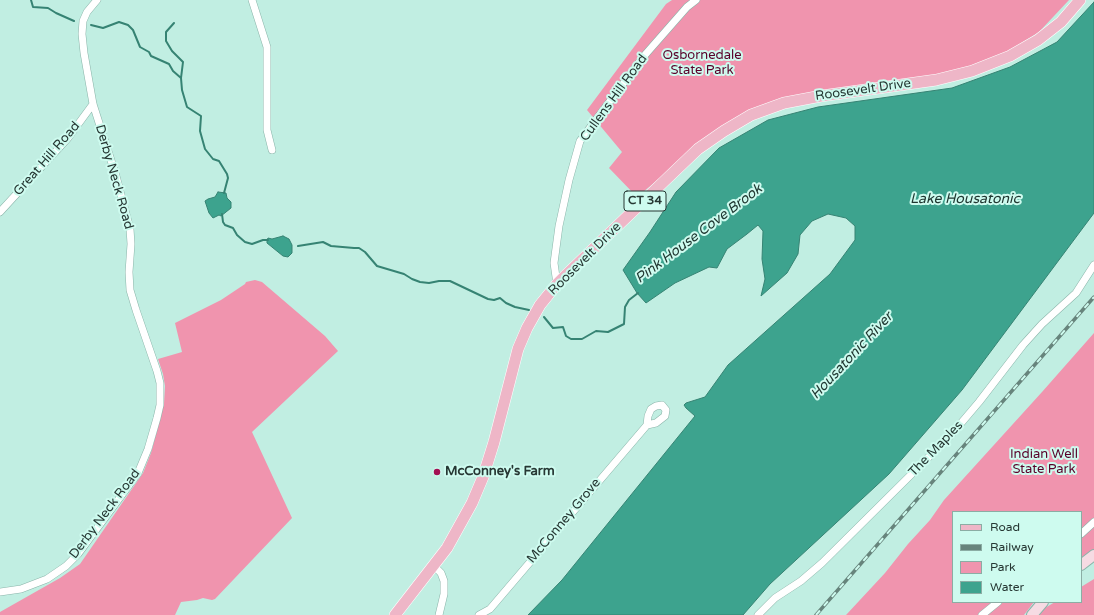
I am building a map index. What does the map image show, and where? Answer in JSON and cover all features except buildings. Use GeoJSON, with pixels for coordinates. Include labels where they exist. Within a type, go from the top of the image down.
{"type":"FeatureCollection","features":[{"type":"Feature","properties":{"kind":"main road","name":"Roosevelt Drive"},"geometry":{"type":"LineString","coordinates":[[395,615],[447,548],[466,516],[483,477],[522,338],[537,311],[557,284],[698,150],[724,130],[751,114],[784,103],[821,96],[936,80],[972,71],[1010,56],[1038,40],[1061,22],[1080,0]]}},
{"type":"Feature","properties":{"kind":"main road"},"geometry":{"type":"LineString","coordinates":[[1082,564],[1094,555]]}},
{"type":"Feature","properties":{"kind":"main road"},"geometry":{"type":"LineString","coordinates":[[1032,615],[1042,603]]}},
{"type":"Feature","properties":{"kind":"street","name":"Derby Neck Road"},"geometry":{"type":"LineString","coordinates":[[0,592],[21,589],[40,582],[60,570],[78,554],[138,473],[148,450],[157,418],[160,393],[158,371],[130,290],[129,272],[132,244],[130,228],[116,176],[93,104],[84,53],[82,28],[87,12],[97,0]]}},
{"type":"Feature","properties":{"kind":"street"},"geometry":{"type":"LineString","coordinates":[[252,0],[267,47],[267,130],[272,150]]}},
{"type":"Feature","properties":{"kind":"street","name":"Cullens Hill Road"},"geometry":{"type":"LineString","coordinates":[[557,284],[554,263],[559,226],[569,180],[580,141],[644,56],[696,0]]}},
{"type":"Feature","properties":{"kind":"street","name":"Great Hill Road"},"geometry":{"type":"LineString","coordinates":[[0,212],[68,138],[93,104]]}},
{"type":"Feature","properties":{"kind":"street","name":"The Maples"},"geometry":{"type":"LineString","coordinates":[[758,615],[775,598],[801,581],[822,563],[952,435],[1023,345],[1042,324],[1076,293],[1094,265]]}},
{"type":"Feature","properties":{"kind":"street","name":"McConney Grove"},"geometry":{"type":"LineString","coordinates":[[480,615],[490,609],[647,425]]}},
{"type":"Feature","properties":{"kind":"street"},"geometry":{"type":"LineString","coordinates":[[1082,533],[1094,522]]}},
{"type":"Feature","properties":{"kind":"street"},"geometry":{"type":"LineString","coordinates":[[434,566],[441,573],[444,581],[444,594],[439,615]]}},
{"type":"Feature","properties":{"kind":"street"},"geometry":{"type":"LineString","coordinates":[[982,615],[997,603]]}},
{"type":"Feature","properties":{"kind":"green space","name":"Osbornedale State Park"},"geometry":{"type":"Polygon","coordinates":[[[672,0],[1069,0],[1039,32],[999,57],[965,71],[777,106],[705,141],[637,197],[609,168],[622,152],[587,110],[666,4],[672,0]]]}},
{"type":"Feature","properties":{"kind":"green space"},"geometry":{"type":"Polygon","coordinates":[[[255,280],[262,282],[325,336],[338,351],[252,432],[292,518],[215,599],[212,600],[203,598],[181,602],[175,615],[0,615],[0,612],[60,578],[80,564],[143,473],[151,453],[164,404],[165,386],[158,359],[182,352],[175,323],[221,300],[246,282],[255,280]]]}},
{"type":"Feature","properties":{"kind":"green space","name":"Indian Well State Park"},"geometry":{"type":"Polygon","coordinates":[[[1094,333],[1094,556],[1082,562],[1082,511],[952,511],[952,603],[1033,603],[1024,615],[846,615],[885,573],[908,544],[930,520],[944,500],[1094,333]]]}},
{"type":"Feature","properties":{"kind":"green space"},"geometry":{"type":"Polygon","coordinates":[[[1094,579],[1094,615],[1033,615],[1053,603],[1082,603],[1082,586],[1094,579]]]}},
{"type":"Feature","properties":{"kind":"water","name":"Lake Housatonic"},"geometry":{"type":"Polygon","coordinates":[[[1094,2],[1094,213],[962,390],[889,474],[770,584],[743,615],[528,615],[562,580],[695,416],[684,405],[705,397],[728,365],[830,274],[855,240],[855,226],[846,218],[828,214],[812,221],[800,235],[798,254],[787,273],[761,296],[765,279],[762,259],[763,231],[758,225],[727,249],[717,268],[709,267],[675,283],[646,303],[637,293],[623,270],[676,192],[719,148],[768,120],[818,107],[952,88],[1010,67],[1057,42],[1094,2]]]}},
{"type":"Feature","properties":{"kind":"water"},"geometry":{"type":"Polygon","coordinates":[[[218,192],[226,193],[227,198],[231,202],[231,208],[221,216],[219,215],[213,218],[209,213],[205,201],[215,197],[218,192]]]}},
{"type":"Feature","properties":{"kind":"water"},"geometry":{"type":"Polygon","coordinates":[[[283,236],[289,239],[292,245],[292,253],[288,257],[283,256],[267,243],[268,238],[272,239],[283,236]]]}},
{"type":"Feature","properties":{"kind":"waterway","name":"Pink House Cove Brook"},"geometry":{"type":"LineString","coordinates":[[31,0],[33,7],[48,8],[74,21]]}},
{"type":"Feature","properties":{"kind":"waterway","name":"Pink House Cove Brook"},"geometry":{"type":"LineString","coordinates":[[91,25],[103,28],[119,22],[128,25],[133,30],[140,47],[149,52],[151,56],[169,64],[173,71],[181,78],[182,90],[187,107],[201,116],[200,131],[205,149],[213,159],[219,161],[227,174],[228,178],[224,193]]}},
{"type":"Feature","properties":{"kind":"waterway"},"geometry":{"type":"LineString","coordinates":[[174,23],[166,32],[166,41],[172,51],[183,62],[181,78]]}},
{"type":"Feature","properties":{"kind":"waterway","name":"Pink House Cove Brook"},"geometry":{"type":"LineString","coordinates":[[222,214],[225,225],[233,228],[237,235],[245,242],[252,244],[263,240],[268,240]]}},
{"type":"Feature","properties":{"kind":"waterway","name":"Pink House Cove Brook"},"geometry":{"type":"LineString","coordinates":[[298,246],[323,242],[331,246],[359,248],[365,252],[377,266],[404,274],[420,282],[429,283],[450,281],[488,299],[494,300],[500,298],[506,303],[515,307],[529,310]]}},
{"type":"Feature","properties":{"kind":"waterway","name":"Pink House Cove Brook"},"geometry":{"type":"LineString","coordinates":[[544,317],[553,328],[563,327],[566,336],[571,339],[582,339],[596,331],[608,332],[624,324],[625,307],[629,300],[638,293]]}},
{"type":"Feature","properties":{"kind":"railway"},"geometry":{"type":"LineString","coordinates":[[816,615],[1094,297]]}},
{"type":"Feature","properties":{"kind":"place","name":"McConney's Farm"},"geometry":{"type":"Point","coordinates":[437,472]}},
{"type":"Feature","properties":{"kind":"water label","name":"Housatonic River"},"geometry":{"type":"Point","coordinates":[852,356]}}]}
